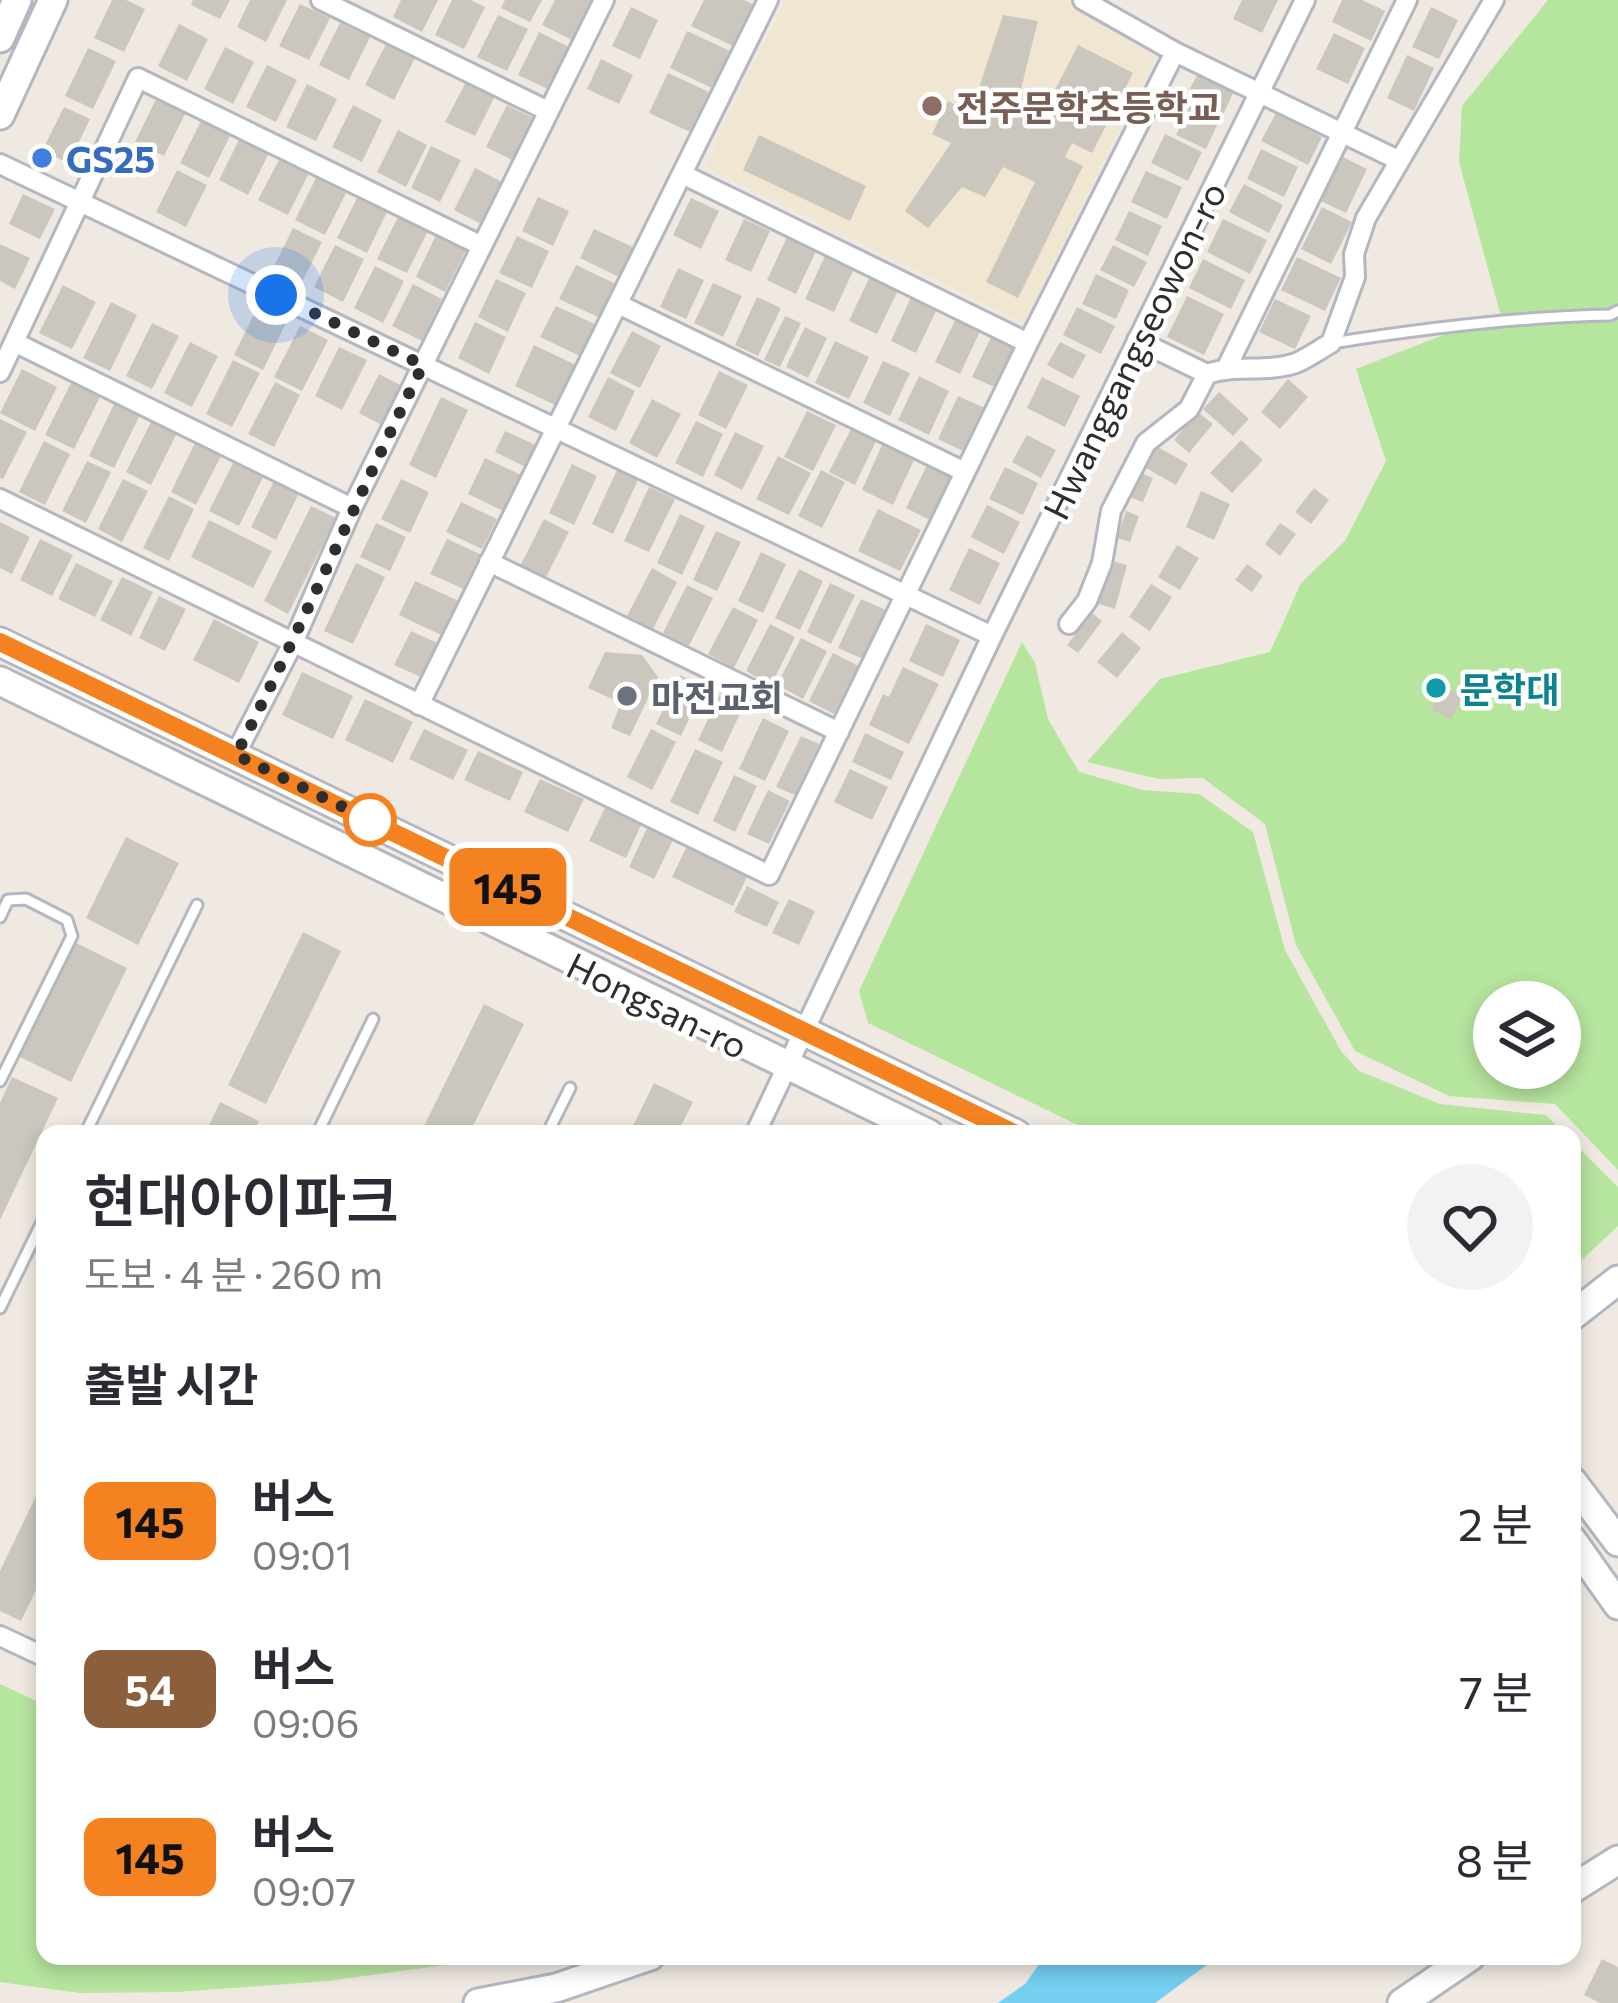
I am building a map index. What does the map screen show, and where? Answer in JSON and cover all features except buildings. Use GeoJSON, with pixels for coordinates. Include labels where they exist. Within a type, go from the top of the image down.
{"type":"FeatureCollection","features":[{"type":"Feature","properties":{"kind":"street"},"geometry":{"type":"LineString","coordinates":[[0,38],[17,0]]}},
{"type":"Feature","properties":{"kind":"street"},"geometry":{"type":"LineString","coordinates":[[0,115],[53,0]]}},
{"type":"Feature","properties":{"kind":"street"},"geometry":{"type":"LineString","coordinates":[[320,0],[548,111]]}},
{"type":"Feature","properties":{"kind":"street"},"geometry":{"type":"LineString","coordinates":[[236,755],[602,0]]}},
{"type":"Feature","properties":{"kind":"street"},"geometry":{"type":"LineString","coordinates":[[419,705],[768,0]]}},
{"type":"Feature","properties":{"kind":"street"},"geometry":{"type":"LineString","coordinates":[[1083,0],[1175,52],[1398,160]]}},
{"type":"Feature","properties":{"kind":"street","name":"Hwanggangseowon-ro"},"geometry":{"type":"LineString","coordinates":[[759,1125],[992,636],[1306,0]]}},
{"type":"Feature","properties":{"kind":"street"},"geometry":{"type":"LineString","coordinates":[[1227,367],[1407,0]]}},
{"type":"Feature","properties":{"kind":"street"},"geometry":{"type":"LineString","coordinates":[[1070,624],[1087,601],[1102,562],[1111,511],[1146,443],[1189,410],[1207,374],[1227,367],[1239,370],[1294,363],[1331,343],[1355,277],[1354,254],[1366,218],[1494,0]]}},
{"type":"Feature","properties":{"kind":"street"},"geometry":{"type":"LineString","coordinates":[[0,499],[769,875],[1175,52]]}},
{"type":"Feature","properties":{"kind":"street"},"geometry":{"type":"LineString","coordinates":[[0,372],[138,78],[482,246]]}},
{"type":"Feature","properties":{"kind":"street"},"geometry":{"type":"LineString","coordinates":[[0,164],[992,636]]}},
{"type":"Feature","properties":{"kind":"street"},"geometry":{"type":"LineString","coordinates":[[682,174],[1028,343]]}},
{"type":"Feature","properties":{"kind":"street"},"geometry":{"type":"LineString","coordinates":[[618,304],[965,472]]}},
{"type":"Feature","properties":{"kind":"street"},"geometry":{"type":"LineString","coordinates":[[1137,340],[1207,374]]}},
{"type":"Feature","properties":{"kind":"street"},"geometry":{"type":"LineString","coordinates":[[14,343],[352,508]]}},
{"type":"Feature","properties":{"kind":"street"},"geometry":{"type":"LineString","coordinates":[[489,562],[839,732]]}},
{"type":"Feature","properties":{"kind":"street","name":"Hongsan-ro"},"geometry":{"type":"LineString","coordinates":[[0,642],[998,1125]]}},
{"type":"Feature","properties":{"kind":"street","name":"Hongsan-ro"},"geometry":{"type":"LineString","coordinates":[[0,681],[910,1125]]}},
{"type":"Feature","properties":{"kind":"street"},"geometry":{"type":"LineString","coordinates":[[1581,1309],[1618,1280]]}},
{"type":"Feature","properties":{"kind":"street"},"geometry":{"type":"LineString","coordinates":[[1581,1493],[1618,1543]]}},
{"type":"Feature","properties":{"kind":"street"},"geometry":{"type":"LineString","coordinates":[[1581,1553],[1618,1605]]}},
{"type":"Feature","properties":{"kind":"street"},"geometry":{"type":"LineString","coordinates":[[0,1636],[36,1653]]}},
{"type":"Feature","properties":{"kind":"street"},"geometry":{"type":"LineString","coordinates":[[1581,1883],[1618,1860]]}},
{"type":"Feature","properties":{"kind":"street"},"geometry":{"type":"LineString","coordinates":[[478,2003],[556,1988],[624,1965]]}},
{"type":"Feature","properties":{"kind":"street"},"geometry":{"type":"LineString","coordinates":[[1402,2003],[1458,1965]]}},
{"type":"Feature","properties":{"kind":"lane"},"geometry":{"type":"LineString","coordinates":[[1331,343],[1436,326],[1618,311]]}},
{"type":"Feature","properties":{"kind":"lane"},"geometry":{"type":"LineString","coordinates":[[0,917],[8,900],[26,899],[67,920],[71,936],[0,1081]]}},
{"type":"Feature","properties":{"kind":"lane"},"geometry":{"type":"LineString","coordinates":[[89,1125],[197,904]]}},
{"type":"Feature","properties":{"kind":"lane"},"geometry":{"type":"LineString","coordinates":[[321,1125],[373,1019]]}},
{"type":"Feature","properties":{"kind":"lane"},"geometry":{"type":"LineString","coordinates":[[552,1125],[571,1088]]}},
{"type":"Feature","properties":{"kind":"lane"},"geometry":{"type":"LineString","coordinates":[[0,1309],[36,1235]]}},
{"type":"Feature","properties":{"kind":"shaded area","name":"전주문학초등학교"},"geometry":{"type":"Polygon","coordinates":[[[785,0],[1066,0],[1161,46],[1024,323],[705,166],[785,0]]]}},
{"type":"Feature","properties":{"kind":"green space"},"geometry":{"type":"Polygon","coordinates":[[[1548,0],[1618,0],[1618,1170],[1581,1131],[1581,1125],[1575,1125],[1555,1104],[1449,1096],[1355,1051],[1296,945],[1265,824],[1203,778],[1159,779],[1087,762],[1160,679],[1270,652],[1301,583],[1345,541],[1386,461],[1356,369],[1500,313],[1459,162],[1462,106],[1548,0]]]}},
{"type":"Feature","properties":{"kind":"green space"},"geometry":{"type":"Polygon","coordinates":[[[1022,642],[1035,663],[1048,719],[1079,772],[1143,790],[1199,794],[1253,832],[1285,950],[1341,1051],[1359,1071],[1440,1104],[1546,1115],[1556,1125],[1078,1125],[868,1023],[859,991],[1022,642]]]}},
{"type":"Feature","properties":{"kind":"green space"},"geometry":{"type":"Polygon","coordinates":[[[1581,1150],[1618,1187],[1618,1226],[1581,1261],[1581,1150]]]}},
{"type":"Feature","properties":{"kind":"green space"},"geometry":{"type":"Polygon","coordinates":[[[0,1684],[36,1701],[36,1965],[444,1965],[328,1981],[177,1992],[80,1993],[0,1982],[0,1684]]]}},
{"type":"Feature","properties":{"kind":"water"},"geometry":{"type":"Polygon","coordinates":[[[1039,1965],[1207,1965],[1155,2003],[998,2003],[1025,1984],[1039,1965]]]}},
{"type":"Feature","properties":{"kind":"pier"},"geometry":{"type":"Polygon","coordinates":[[[1618,1492],[1618,1593],[1585,1620],[1581,1614],[1581,1507],[1618,1492]]]}},
{"type":"Feature","properties":{"kind":"bus line","name":"145"},"geometry":{"type":"LineString","coordinates":[[0,642],[998,1125]]}},
{"type":"Feature","properties":{"kind":"place","name":"전주문학초등학교"},"geometry":{"type":"Point","coordinates":[932,106]}},
{"type":"Feature","properties":{"kind":"place","name":"GS25"},"geometry":{"type":"Point","coordinates":[42,158]}},
{"type":"Feature","properties":{"kind":"place","name":"문학대"},"geometry":{"type":"Point","coordinates":[1436,688]}},
{"type":"Feature","properties":{"kind":"place","name":"마전교회"},"geometry":{"type":"Point","coordinates":[627,696]}},
{"type":"Feature","properties":{"kind":"route"},"geometry":{"type":"LineString","coordinates":[[276,295],[423,365],[236,755],[378,824],[370,820]]}}]}
